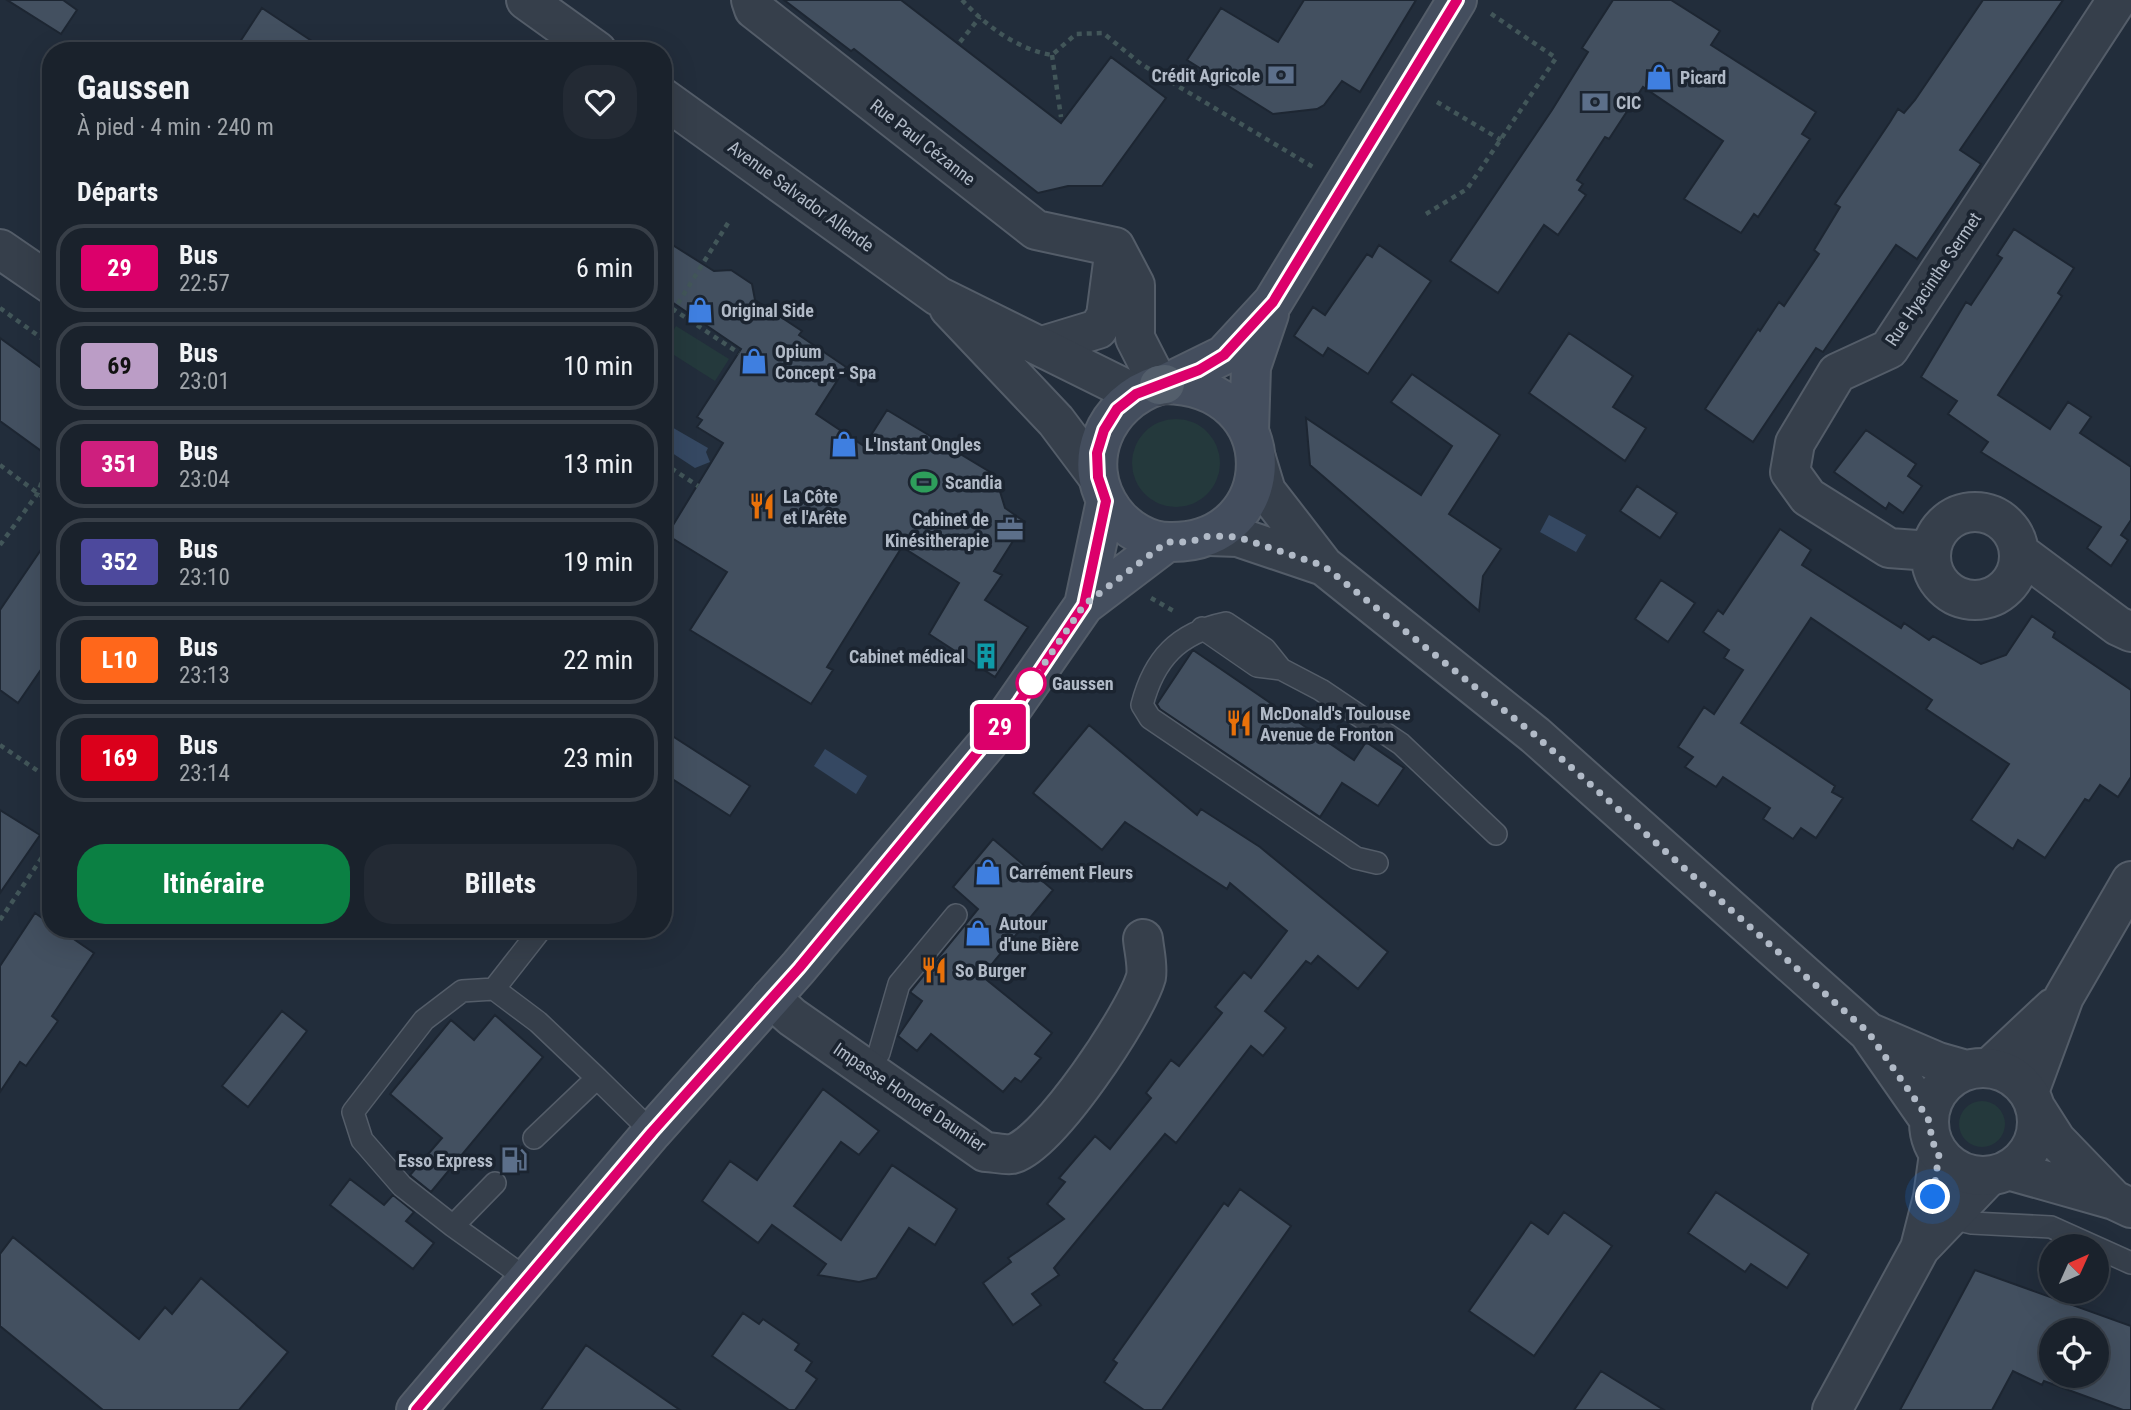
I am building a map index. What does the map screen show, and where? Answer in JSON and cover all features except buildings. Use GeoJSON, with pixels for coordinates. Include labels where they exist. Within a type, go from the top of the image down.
{"type":"FeatureCollection","features":[{"type":"Feature","properties":{"kind":"main road"},"geometry":{"type":"LineString","coordinates":[[1084,605],[1102,489],[1097,453],[1104,430],[1117,409],[1153,388],[1224,355],[1273,302],[1405,86],[1470,4]]}},
{"type":"Feature","properties":{"kind":"main road"},"geometry":{"type":"LineString","coordinates":[[1102,489],[1132,529],[1167,542],[1189,542],[1209,536],[1230,523],[1245,504],[1254,482],[1251,368],[1273,302]]}},
{"type":"Feature","properties":{"kind":"main road"},"geometry":{"type":"LineString","coordinates":[[1153,388],[1191,384],[1215,394],[1235,409],[1253,444]]}},
{"type":"Feature","properties":{"kind":"main road"},"geometry":{"type":"LineString","coordinates":[[416,1410],[990,740],[1084,605],[1167,542]]}},
{"type":"Feature","properties":{"kind":"street"},"geometry":{"type":"LineString","coordinates":[[526,0],[584,42]]}},
{"type":"Feature","properties":{"kind":"street","name":"Rue Paul Cézanne"},"geometry":{"type":"LineString","coordinates":[[751,0],[754,9],[1035,230],[1115,247]]}},
{"type":"Feature","properties":{"kind":"street","name":"Rue Hyacinthe Sermet"},"geometry":{"type":"LineString","coordinates":[[1931,551],[1889,548],[1808,497],[1790,472],[1795,443],[1837,373],[1889,349],[2117,0]]}},
{"type":"Feature","properties":{"kind":"street","name":"Avenue Salvador Allende"},"geometry":{"type":"LineString","coordinates":[[672,104],[938,296],[1042,346],[1153,388]]}},
{"type":"Feature","properties":{"kind":"street"},"geometry":{"type":"LineString","coordinates":[[1042,346],[1098,329],[1106,316],[1115,247]]}},
{"type":"Feature","properties":{"kind":"street"},"geometry":{"type":"LineString","coordinates":[[1115,247],[1135,285],[1135,338],[1153,388]]}},
{"type":"Feature","properties":{"kind":"street"},"geometry":{"type":"LineString","coordinates":[[0,249],[42,278]]}},
{"type":"Feature","properties":{"kind":"street","name":"Avenue Salvador Allende"},"geometry":{"type":"LineString","coordinates":[[938,296],[981,345],[1056,421],[1102,489]]}},
{"type":"Feature","properties":{"kind":"street"},"geometry":{"type":"LineString","coordinates":[[1253,444],[1266,491],[1324,566],[1535,735],[1868,1032],[1928,1118],[1933,1143],[1939,1154],[1962,1172],[1999,1173],[2122,1204]]}},
{"type":"Feature","properties":{"kind":"street"},"geometry":{"type":"LineString","coordinates":[[1967,512],[1986,512],[2002,520],[2015,535],[2020,553],[2016,574],[2004,591],[1985,600],[1964,599],[1945,589],[1934,572],[1931,551],[1937,533],[1950,519],[1967,512]]}},
{"type":"Feature","properties":{"kind":"street"},"geometry":{"type":"LineString","coordinates":[[1209,536],[1238,537],[1324,566]]}},
{"type":"Feature","properties":{"kind":"street"},"geometry":{"type":"LineString","coordinates":[[2020,553],[2118,626],[2131,632]]}},
{"type":"Feature","properties":{"kind":"street"},"geometry":{"type":"LineString","coordinates":[[1920,1248],[1999,1173],[2023,1159],[2033,1144],[2038,1126],[2032,1100],[2064,997],[2131,881]]}},
{"type":"Feature","properties":{"kind":"street","name":"Impasse Honoré Daumier"},"geometry":{"type":"LineString","coordinates":[[771,998],[792,1017],[985,1152],[1012,1154],[1035,1140],[1094,1070],[1130,1010],[1146,975],[1143,939]]}},
{"type":"Feature","properties":{"kind":"street"},"geometry":{"type":"LineString","coordinates":[[1928,1118],[1940,1088],[1978,1069],[2064,997]]}},
{"type":"Feature","properties":{"kind":"street"},"geometry":{"type":"LineString","coordinates":[[1868,1032],[1938,1062],[2019,1080],[2056,1140],[2122,1204]]}},
{"type":"Feature","properties":{"kind":"street"},"geometry":{"type":"LineString","coordinates":[[1832,1410],[1920,1248],[1933,1197],[1939,1154]]}},
{"type":"Feature","properties":{"kind":"lane"},"geometry":{"type":"LineString","coordinates":[[1377,863],[1356,858],[1150,718],[1142,705],[1150,675],[1177,645],[1202,628],[1226,622],[1265,649],[1281,669],[1321,690],[1401,744],[1496,834]]}},
{"type":"Feature","properties":{"kind":"lane"},"geometry":{"type":"LineString","coordinates":[[866,1068],[878,1053],[899,984],[956,915]]}},
{"type":"Feature","properties":{"kind":"lane"},"geometry":{"type":"LineString","coordinates":[[494,989],[534,938]]}},
{"type":"Feature","properties":{"kind":"lane"},"geometry":{"type":"LineString","coordinates":[[527,1279],[453,1226],[394,1177],[362,1140],[353,1112],[424,1020],[462,991],[494,989],[538,1022],[652,1132]]}},
{"type":"Feature","properties":{"kind":"lane"},"geometry":{"type":"LineString","coordinates":[[534,1138],[597,1078]]}},
{"type":"Feature","properties":{"kind":"lane"},"geometry":{"type":"LineString","coordinates":[[453,1226],[495,1183]]}},
{"type":"Feature","properties":{"kind":"lane"},"geometry":{"type":"LineString","coordinates":[[1951,1218],[1972,1223],[2051,1227],[2073,1234],[2131,1263]]}},
{"type":"Feature","properties":{"kind":"path"},"geometry":{"type":"LineString","coordinates":[[962,0],[980,17],[1030,52],[1052,55],[1076,34],[1103,33],[1141,64],[1344,187]]}},
{"type":"Feature","properties":{"kind":"path"},"geometry":{"type":"LineString","coordinates":[[1426,214],[1467,189],[1556,58],[1470,4]]}},
{"type":"Feature","properties":{"kind":"path"},"geometry":{"type":"LineString","coordinates":[[960,42],[980,17]]}},
{"type":"Feature","properties":{"kind":"path"},"geometry":{"type":"LineString","coordinates":[[1052,55],[1061,117]]}},
{"type":"Feature","properties":{"kind":"path"},"geometry":{"type":"LineString","coordinates":[[1405,86],[1465,117],[1501,140]]}},
{"type":"Feature","properties":{"kind":"path"},"geometry":{"type":"LineString","coordinates":[[728,223],[674,310],[739,353]]}},
{"type":"Feature","properties":{"kind":"path"},"geometry":{"type":"LineString","coordinates":[[0,308],[42,338]]}},
{"type":"Feature","properties":{"kind":"path"},"geometry":{"type":"LineString","coordinates":[[0,465],[42,496]]}},
{"type":"Feature","properties":{"kind":"path"},"geometry":{"type":"LineString","coordinates":[[672,469],[698,486]]}},
{"type":"Feature","properties":{"kind":"path"},"geometry":{"type":"LineString","coordinates":[[0,545],[38,493],[42,481]]}},
{"type":"Feature","properties":{"kind":"path"},"geometry":{"type":"LineString","coordinates":[[0,746],[42,774]]}},
{"type":"Feature","properties":{"kind":"path"},"geometry":{"type":"LineString","coordinates":[[0,920],[42,857]]}},
{"type":"Feature","properties":{"kind":"green space"},"geometry":{"type":"Polygon","coordinates":[[[676,326],[729,359],[715,381],[672,354],[672,333],[676,326]]]}},
{"type":"Feature","properties":{"kind":"green space"},"geometry":{"type":"Polygon","coordinates":[[[1176,419],[1201,426],[1213,438],[1220,463],[1213,488],[1201,500],[1176,507],[1151,500],[1139,488],[1132,463],[1139,438],[1151,426],[1176,419]]]}},
{"type":"Feature","properties":{"kind":"green space"},"geometry":{"type":"Polygon","coordinates":[[[1982,1101],[1991,1102],[1998,1108],[2004,1115],[2004,1133],[1998,1140],[1991,1146],[1982,1147],[1973,1146],[1966,1140],[1960,1133],[1959,1124],[1960,1115],[1966,1108],[1973,1102],[1982,1101]]]}},
{"type":"Feature","properties":{"kind":"water"},"geometry":{"type":"Polygon","coordinates":[[[672,427],[708,448],[706,452],[710,462],[695,468],[672,453],[672,427]]]}},
{"type":"Feature","properties":{"kind":"water"},"geometry":{"type":"Polygon","coordinates":[[[1549,515],[1586,535],[1576,552],[1540,532],[1549,515]]]}},
{"type":"Feature","properties":{"kind":"water"},"geometry":{"type":"Polygon","coordinates":[[[825,749],[867,776],[856,794],[814,766],[825,749]]]}},
{"type":"Feature","properties":{"kind":"bus line","name":"29"},"geometry":{"type":"LineString","coordinates":[[416,1410],[652,1132],[799,968],[1019,702],[1084,605],[1106,501],[1098,477],[1097,453],[1104,430],[1117,409],[1136,394],[1199,370],[1224,355],[1273,302],[1457,0]]}},
{"type":"Feature","properties":{"kind":"place","name":"Crédit Agricole"},"geometry":{"type":"Point","coordinates":[1281,75]}},
{"type":"Feature","properties":{"kind":"place","name":"Picard"},"geometry":{"type":"Point","coordinates":[1659,77]}},
{"type":"Feature","properties":{"kind":"place","name":"CIC"},"geometry":{"type":"Point","coordinates":[1595,102]}},
{"type":"Feature","properties":{"kind":"place","name":"Original Side"},"geometry":{"type":"Point","coordinates":[700,310]}},
{"type":"Feature","properties":{"kind":"place","name":"Opium Concept - Spa"},"geometry":{"type":"Point","coordinates":[754,361]}},
{"type":"Feature","properties":{"kind":"place","name":"L'Instant Ongles"},"geometry":{"type":"Point","coordinates":[844,444]}},
{"type":"Feature","properties":{"kind":"place","name":"Scandia"},"geometry":{"type":"Point","coordinates":[924,482]}},
{"type":"Feature","properties":{"kind":"place","name":"La Côte et l'Arête"},"geometry":{"type":"Point","coordinates":[762,506]}},
{"type":"Feature","properties":{"kind":"place","name":"Cabinet de Kinésitherapie"},"geometry":{"type":"Point","coordinates":[1010,529]}},
{"type":"Feature","properties":{"kind":"place","name":"Cabinet médical"},"geometry":{"type":"Point","coordinates":[986,656]}},
{"type":"Feature","properties":{"kind":"place","name":"Gaussen"},"geometry":{"type":"Point","coordinates":[1031,683]}},
{"type":"Feature","properties":{"kind":"place","name":"McDonald's Toulouse Avenue de Fronton"},"geometry":{"type":"Point","coordinates":[1239,723]}},
{"type":"Feature","properties":{"kind":"place","name":"Carrément Fleurs"},"geometry":{"type":"Point","coordinates":[988,872]}},
{"type":"Feature","properties":{"kind":"place","name":"Autour d'une Bière"},"geometry":{"type":"Point","coordinates":[978,933]}},
{"type":"Feature","properties":{"kind":"place","name":"So Burger"},"geometry":{"type":"Point","coordinates":[934,970]}},
{"type":"Feature","properties":{"kind":"place","name":"Esso Express"},"geometry":{"type":"Point","coordinates":[514,1160]}},
{"type":"Feature","properties":{"kind":"route"},"geometry":{"type":"LineString","coordinates":[[1031,683],[1084,605],[1167,542],[1189,542],[1209,536],[1238,537],[1324,566],[1535,735],[1868,1032],[1928,1118],[1929,1131],[1939,1154],[1933,1197]]}}]}
